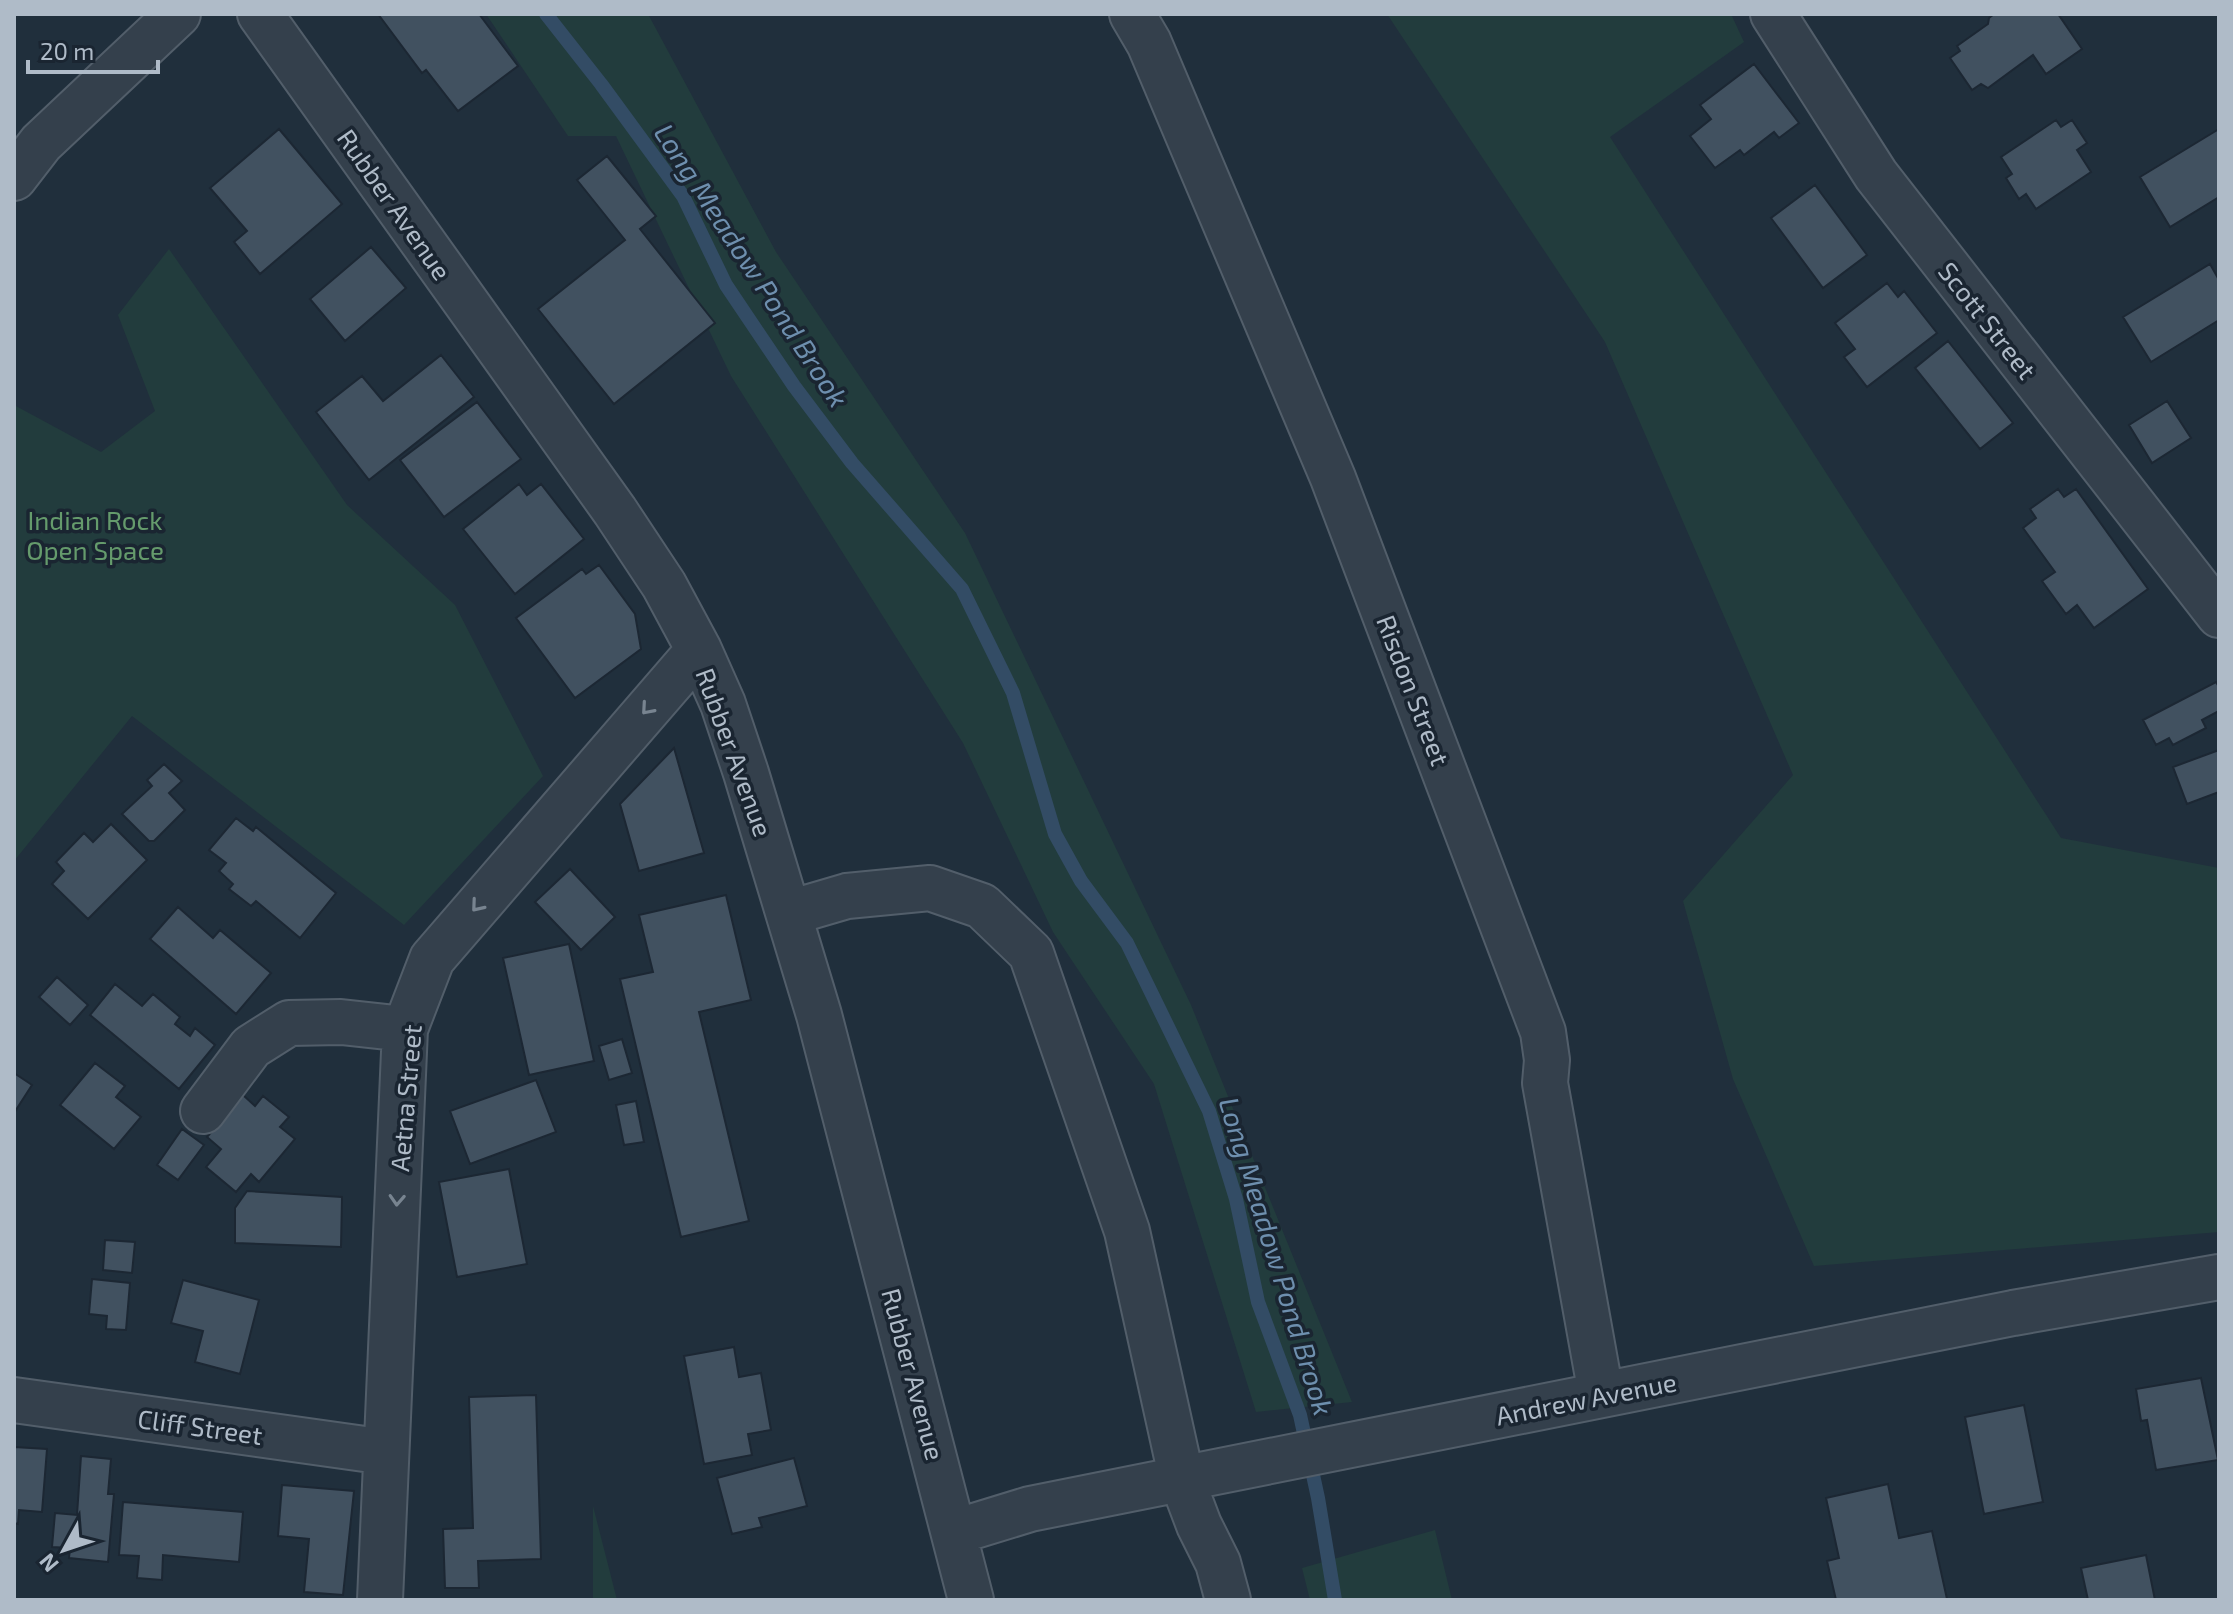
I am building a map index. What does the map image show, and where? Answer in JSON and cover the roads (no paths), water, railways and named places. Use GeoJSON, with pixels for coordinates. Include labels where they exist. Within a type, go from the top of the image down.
{"type":"FeatureCollection","features":[{"type":"Feature","properties":{"kind":"street"},"geometry":{"type":"LineString","coordinates":[[14,178],[41,143],[178,14]]}},
{"type":"Feature","properties":{"kind":"street","name":"Rubber Avenue"},"geometry":{"type":"LineString","coordinates":[[260,14],[615,511],[664,585],[699,650],[723,704],[789,913],[971,1600]]}},
{"type":"Feature","properties":{"kind":"street","name":"Risdon Street"},"geometry":{"type":"LineString","coordinates":[[1132,14],[1149,43],[1333,478],[1543,1032],[1547,1060],[1545,1083],[1601,1394]]}},
{"type":"Feature","properties":{"kind":"street","name":"Scott Street"},"geometry":{"type":"LineString","coordinates":[[1783,17],[1876,175],[2219,615]]}},
{"type":"Feature","properties":{"kind":"street","name":"Aetna Street"},"geometry":{"type":"LineString","coordinates":[[380,1600],[405,1029],[432,959],[699,650]]}},
{"type":"Feature","properties":{"kind":"street"},"geometry":{"type":"LineString","coordinates":[[789,913],[847,896],[930,888],[982,906],[1031,953],[1127,1231],[1182,1480],[1218,1563],[1228,1600]]}},
{"type":"Feature","properties":{"kind":"street"},"geometry":{"type":"LineString","coordinates":[[203,1111],[251,1047],[289,1023],[341,1022],[405,1029]]}},
{"type":"Feature","properties":{"kind":"street","name":"Andrew Avenue"},"geometry":{"type":"LineString","coordinates":[[955,1532],[1030,1509],[2013,1313],[2219,1277]]}},
{"type":"Feature","properties":{"kind":"street","name":"Cliff Street"},"geometry":{"type":"LineString","coordinates":[[14,1400],[386,1452]]}},
{"type":"Feature","properties":{"kind":"waterway","name":"Long Meadow Pond Brook"},"geometry":{"type":"LineString","coordinates":[[546,14],[683,196],[726,285],[794,386],[852,463],[962,589],[1013,693],[1055,834],[1081,881],[1127,943],[1209,1111],[1236,1199],[1258,1302],[1300,1415],[1335,1600]]}},
{"type":"Feature","properties":{"kind":"park label","name":"Indian Rock Open Space"},"geometry":{"type":"Point","coordinates":[95,534]}}]}
